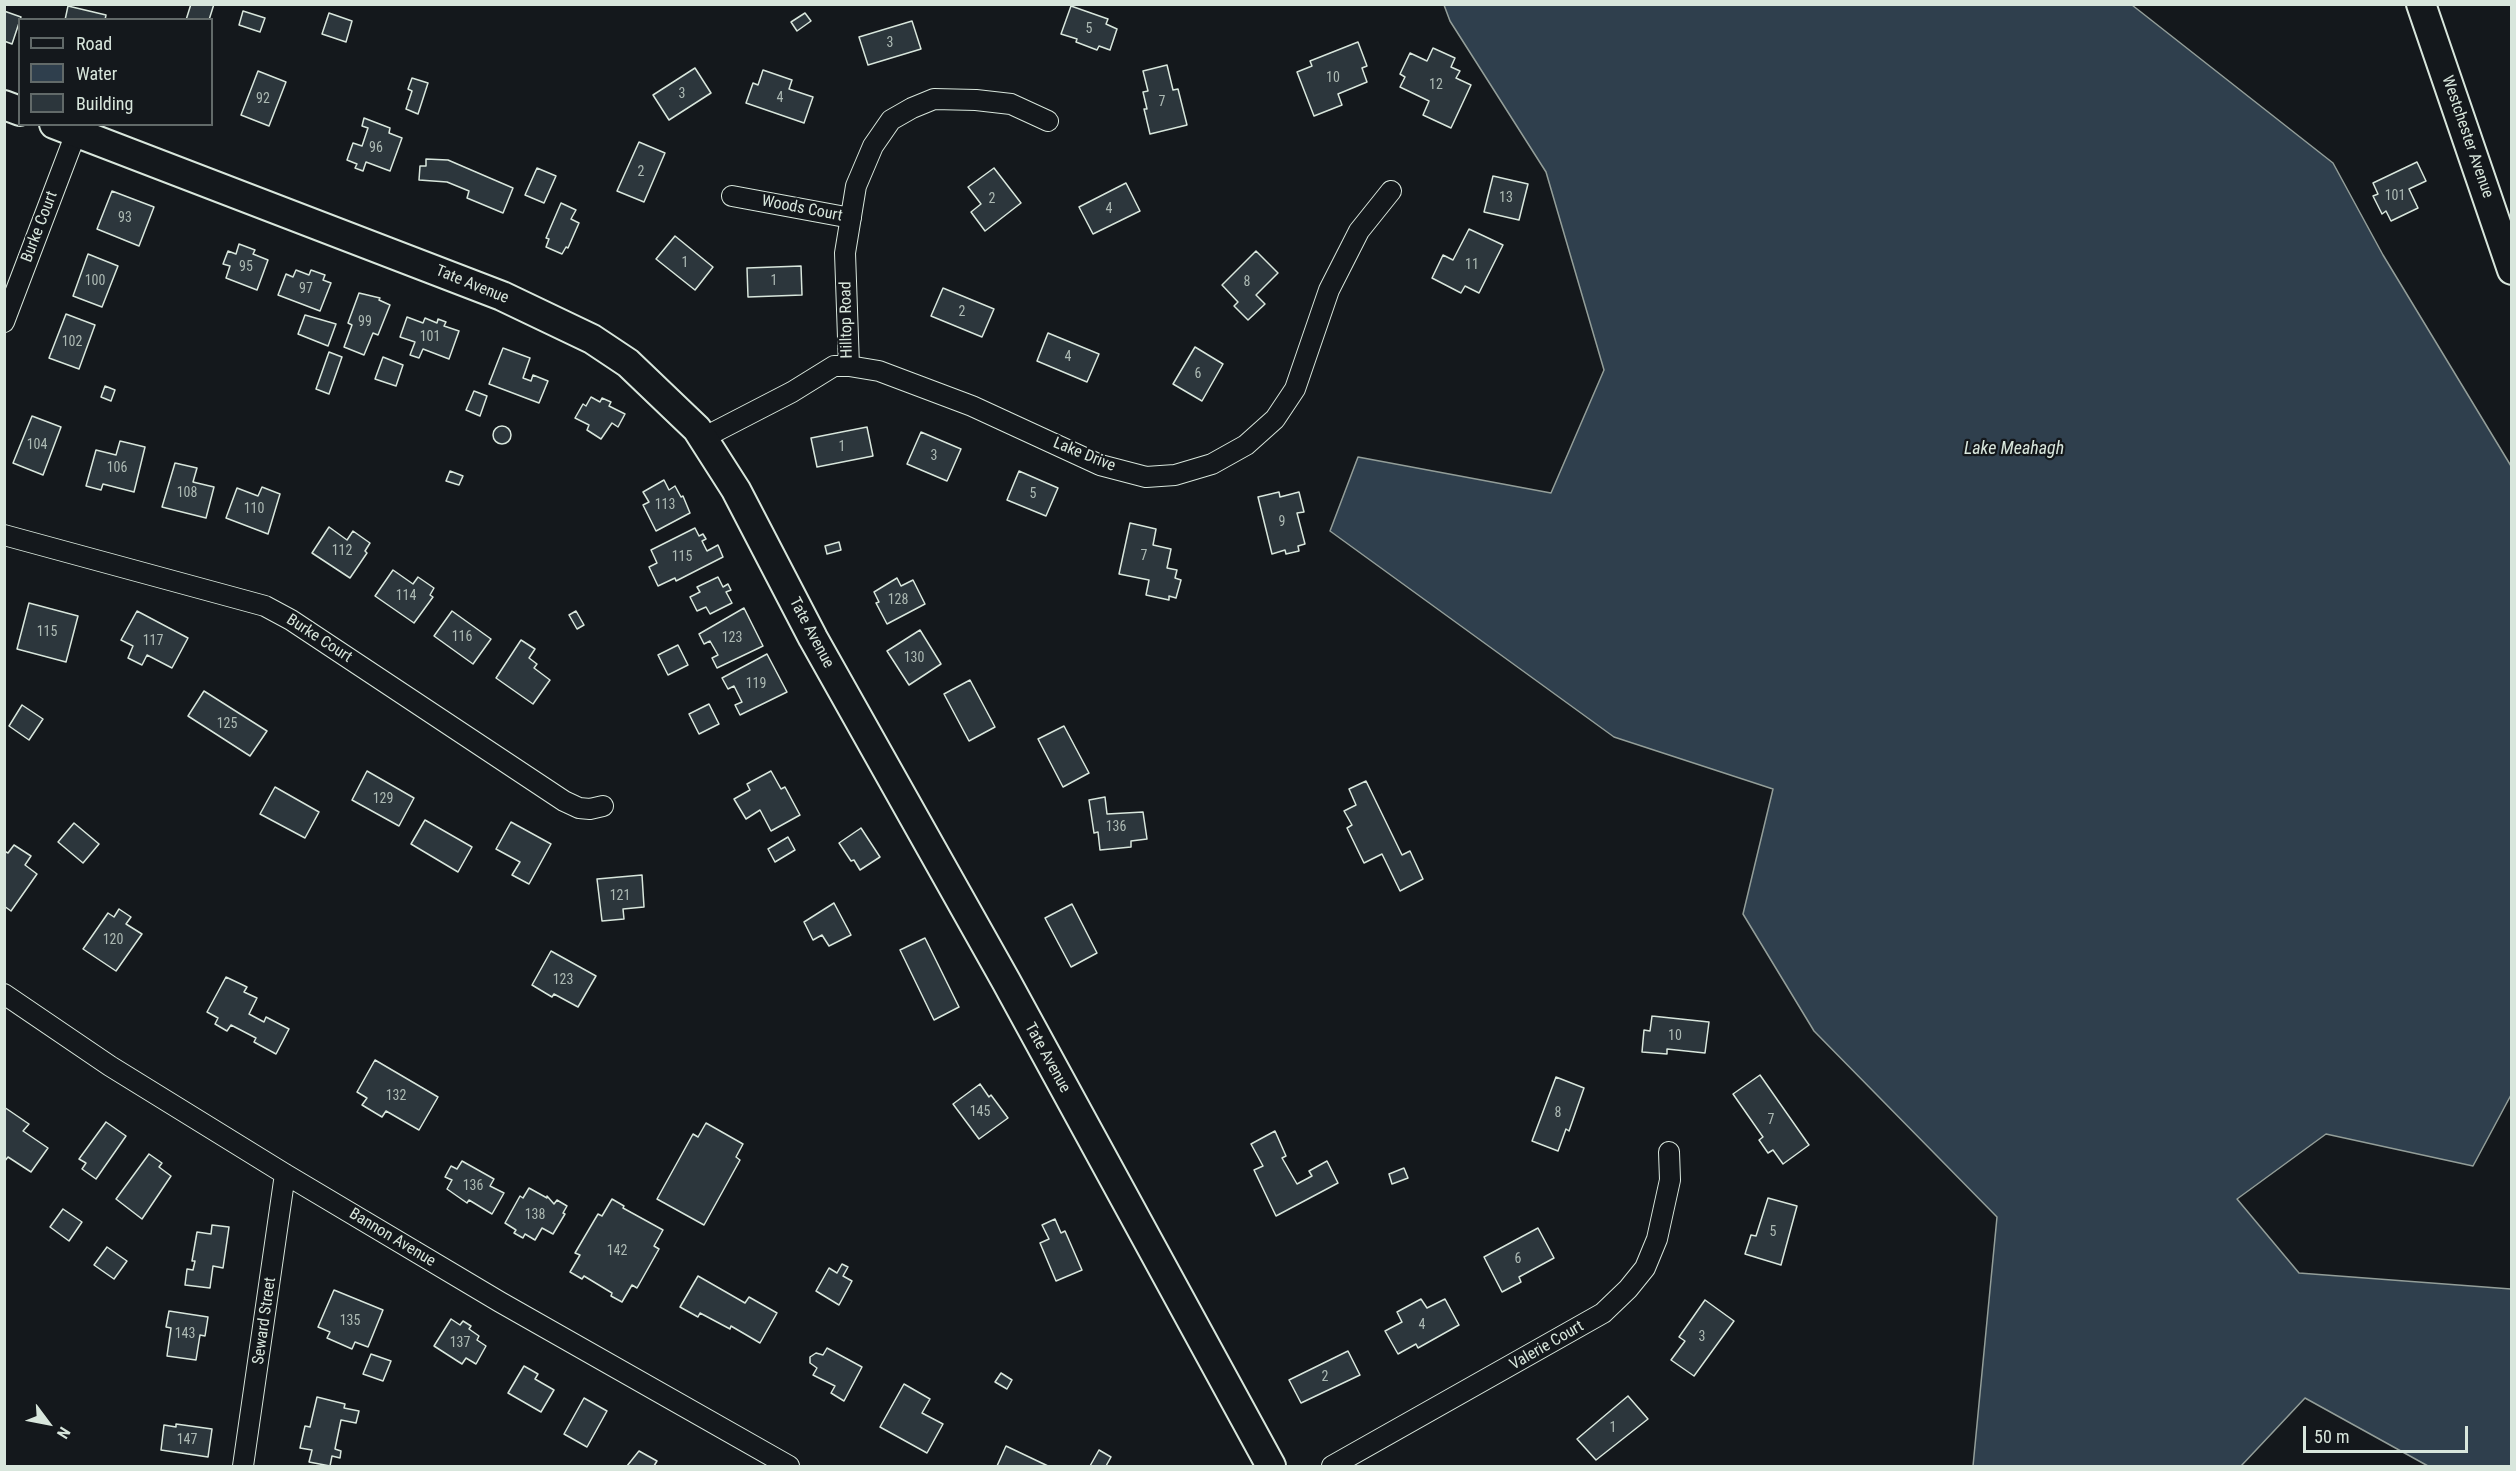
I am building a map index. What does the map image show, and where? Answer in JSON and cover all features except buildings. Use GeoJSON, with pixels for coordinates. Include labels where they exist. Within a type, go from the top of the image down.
{"type":"FeatureCollection","features":[{"type":"Feature","properties":{"kind":"street","name":"Westchester Avenue"},"geometry":{"type":"LineString","coordinates":[[2421,4],[2511,270]]}},
{"type":"Feature","properties":{"kind":"street","name":"Woods Court"},"geometry":{"type":"LineString","coordinates":[[732,196],[851,218],[856,186],[873,146],[891,120],[912,108],[934,99],[976,100],[1011,104],[1048,121]]}},
{"type":"Feature","properties":{"kind":"street","name":"Burke Court"},"geometry":{"type":"LineString","coordinates":[[4,322],[65,129]]}},
{"type":"Feature","properties":{"kind":"street","name":"Tate Avenue"},"geometry":{"type":"LineString","coordinates":[[65,129],[502,296],[592,339],[628,363],[697,429],[736,490],[813,638],[1006,981],[1271,1467]]}},
{"type":"Feature","properties":{"kind":"street","name":"Lake Drive"},"geometry":{"type":"LineString","coordinates":[[849,366],[879,371],[972,406],[1100,465],[1146,477],[1175,475],[1212,464],[1246,445],[1275,419],[1295,389],[1329,290],[1359,231],[1391,191]]}},
{"type":"Feature","properties":{"kind":"street","name":"Hilltop Road"},"geometry":{"type":"LineString","coordinates":[[703,438],[792,392],[834,366],[849,366],[845,252],[851,218]]}},
{"type":"Feature","properties":{"kind":"street","name":"Burke Court"},"geometry":{"type":"LineString","coordinates":[[4,535],[265,606],[291,620],[564,801],[579,808],[591,809],[603,806]]}},
{"type":"Feature","properties":{"kind":"street","name":"Bannon Avenue"},"geometry":{"type":"LineString","coordinates":[[4,994],[110,1066],[285,1174],[500,1302],[789,1467]]}},
{"type":"Feature","properties":{"kind":"street","name":"Valerie Court"},"geometry":{"type":"LineString","coordinates":[[1332,1467],[1603,1313],[1628,1289],[1644,1268],[1657,1239],[1670,1180],[1669,1152]]}},
{"type":"Feature","properties":{"kind":"street","name":"Seward Street"},"geometry":{"type":"LineString","coordinates":[[243,1467],[285,1174]]}},
{"type":"Feature","properties":{"kind":"water","name":"Lake Meahagh"},"geometry":{"type":"Polygon","coordinates":[[[1444,5],[2132,5],[2333,163],[2383,255],[2511,466],[2511,1095],[2473,1166],[2326,1134],[2237,1199],[2299,1273],[2511,1289],[2511,1466],[2428,1466],[2305,1398],[2241,1466],[1973,1466],[1997,1217],[1814,1031],[1743,914],[1773,789],[1614,737],[1330,531],[1358,457],[1551,493],[1604,370],[1546,172],[1450,21],[1444,5]]]}}]}
